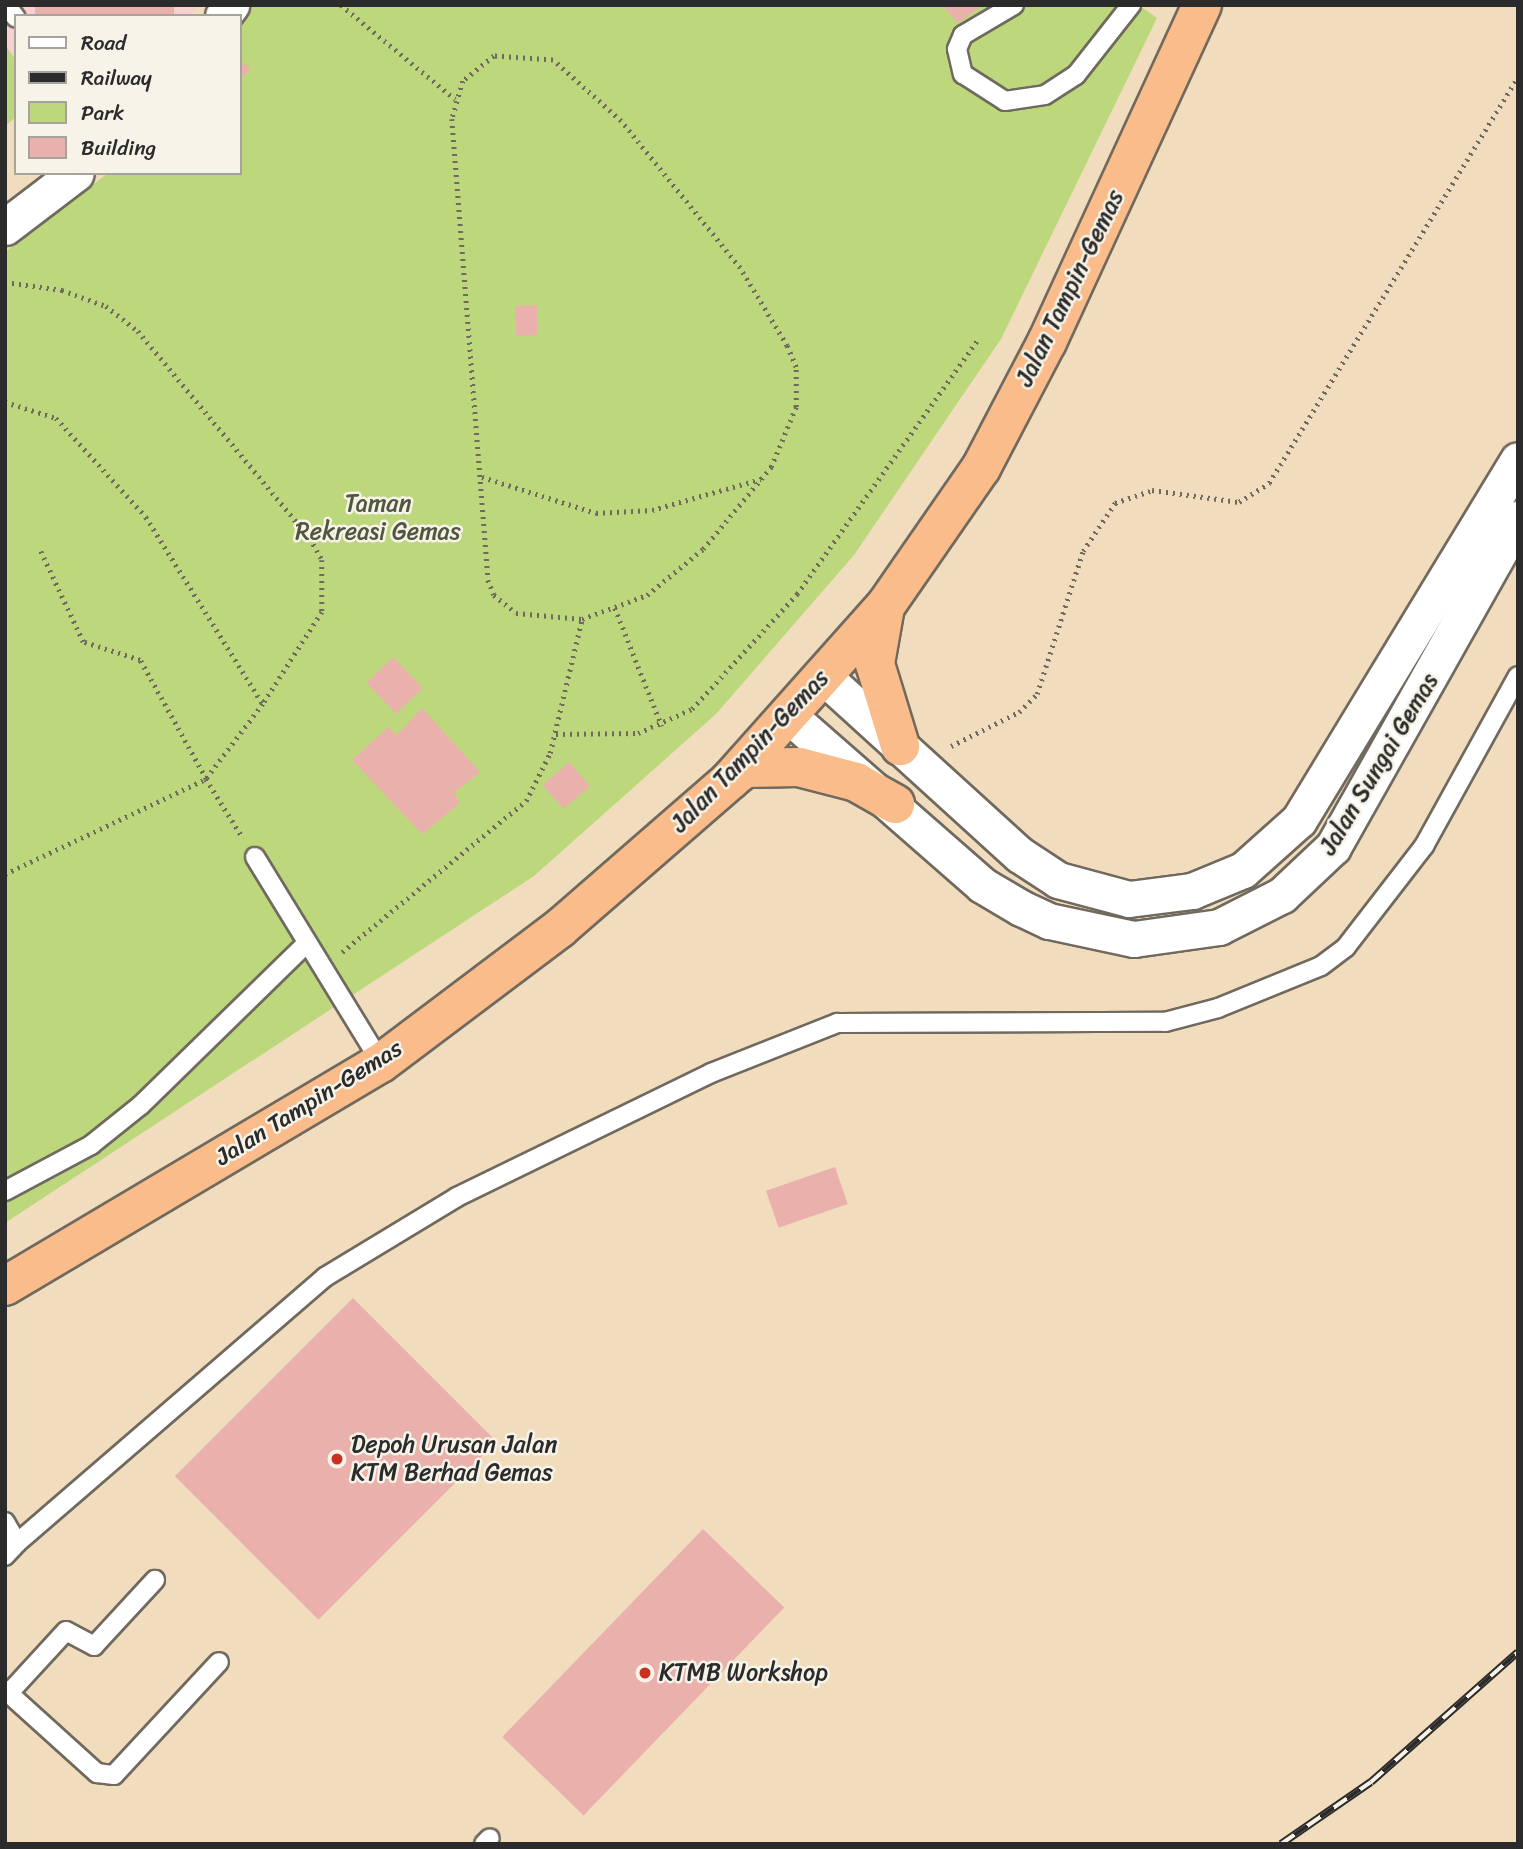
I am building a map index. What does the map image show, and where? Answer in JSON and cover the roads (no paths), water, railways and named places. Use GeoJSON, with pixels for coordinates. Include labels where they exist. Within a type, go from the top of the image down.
{"type":"FeatureCollection","features":[{"type":"Feature","properties":{"kind":"highway","name":"Jalan Tampin-Gemas"},"geometry":{"type":"LineString","coordinates":[[5,1286],[381,1063],[560,928],[730,780],[886,605],[981,468],[1047,342],[1202,5]]}},
{"type":"Feature","properties":{"kind":"highway"},"geometry":{"type":"LineString","coordinates":[[886,605],[876,664],[909,755]]}},
{"type":"Feature","properties":{"kind":"highway"},"geometry":{"type":"LineString","coordinates":[[730,780],[745,768],[799,766],[856,782],[895,804]]}},
{"type":"Feature","properties":{"kind":"street"},"geometry":{"type":"LineString","coordinates":[[5,227],[73,175]]}},
{"type":"Feature","properties":{"kind":"street","name":"Jalan Sungai Gemas"},"geometry":{"type":"LineString","coordinates":[[823,676],[1020,855],[1079,889],[1158,899],[1243,870],[1299,820],[1518,460]]}},
{"type":"Feature","properties":{"kind":"street","name":"Jalan Sungai Gemas"},"geometry":{"type":"LineString","coordinates":[[788,715],[895,804],[982,885],[1049,921],[1133,939],[1177,937],[1256,912],[1311,873],[1333,848],[1518,519]]}},
{"type":"Feature","properties":{"kind":"lane"},"geometry":{"type":"LineString","coordinates":[[1014,5],[963,35],[957,49],[963,74],[1005,101],[1045,95],[1076,75],[1131,5]]}},
{"type":"Feature","properties":{"kind":"lane"},"geometry":{"type":"LineString","coordinates":[[5,1522],[11,1549],[325,1277],[457,1197],[711,1073],[837,1023],[1165,1022],[1219,1009],[1321,966],[1346,947],[1424,846],[1518,676]]}},
{"type":"Feature","properties":{"kind":"lane"},"geometry":{"type":"LineString","coordinates":[[255,857],[381,1063]]}},
{"type":"Feature","properties":{"kind":"lane"},"geometry":{"type":"LineString","coordinates":[[5,1191],[91,1145],[141,1105],[307,943]]}},
{"type":"Feature","properties":{"kind":"lane"},"geometry":{"type":"LineString","coordinates":[[155,1580],[94,1646],[65,1631],[7,1692],[97,1773],[114,1775],[219,1662]]}},
{"type":"Feature","properties":{"kind":"railway"},"geometry":{"type":"LineString","coordinates":[[1281,1844],[1371,1782],[1518,1652]]}},
{"type":"Feature","properties":{"kind":"place","name":"Depoh Urusan Jalan KTM Berhad Gemas"},"geometry":{"type":"Point","coordinates":[337,1459]}},
{"type":"Feature","properties":{"kind":"place","name":"KTMB Workshop"},"geometry":{"type":"Point","coordinates":[645,1673]}},
{"type":"Feature","properties":{"kind":"park label","name":"Taman Rekreasi Gemas"},"geometry":{"type":"Point","coordinates":[378,518]}}]}
